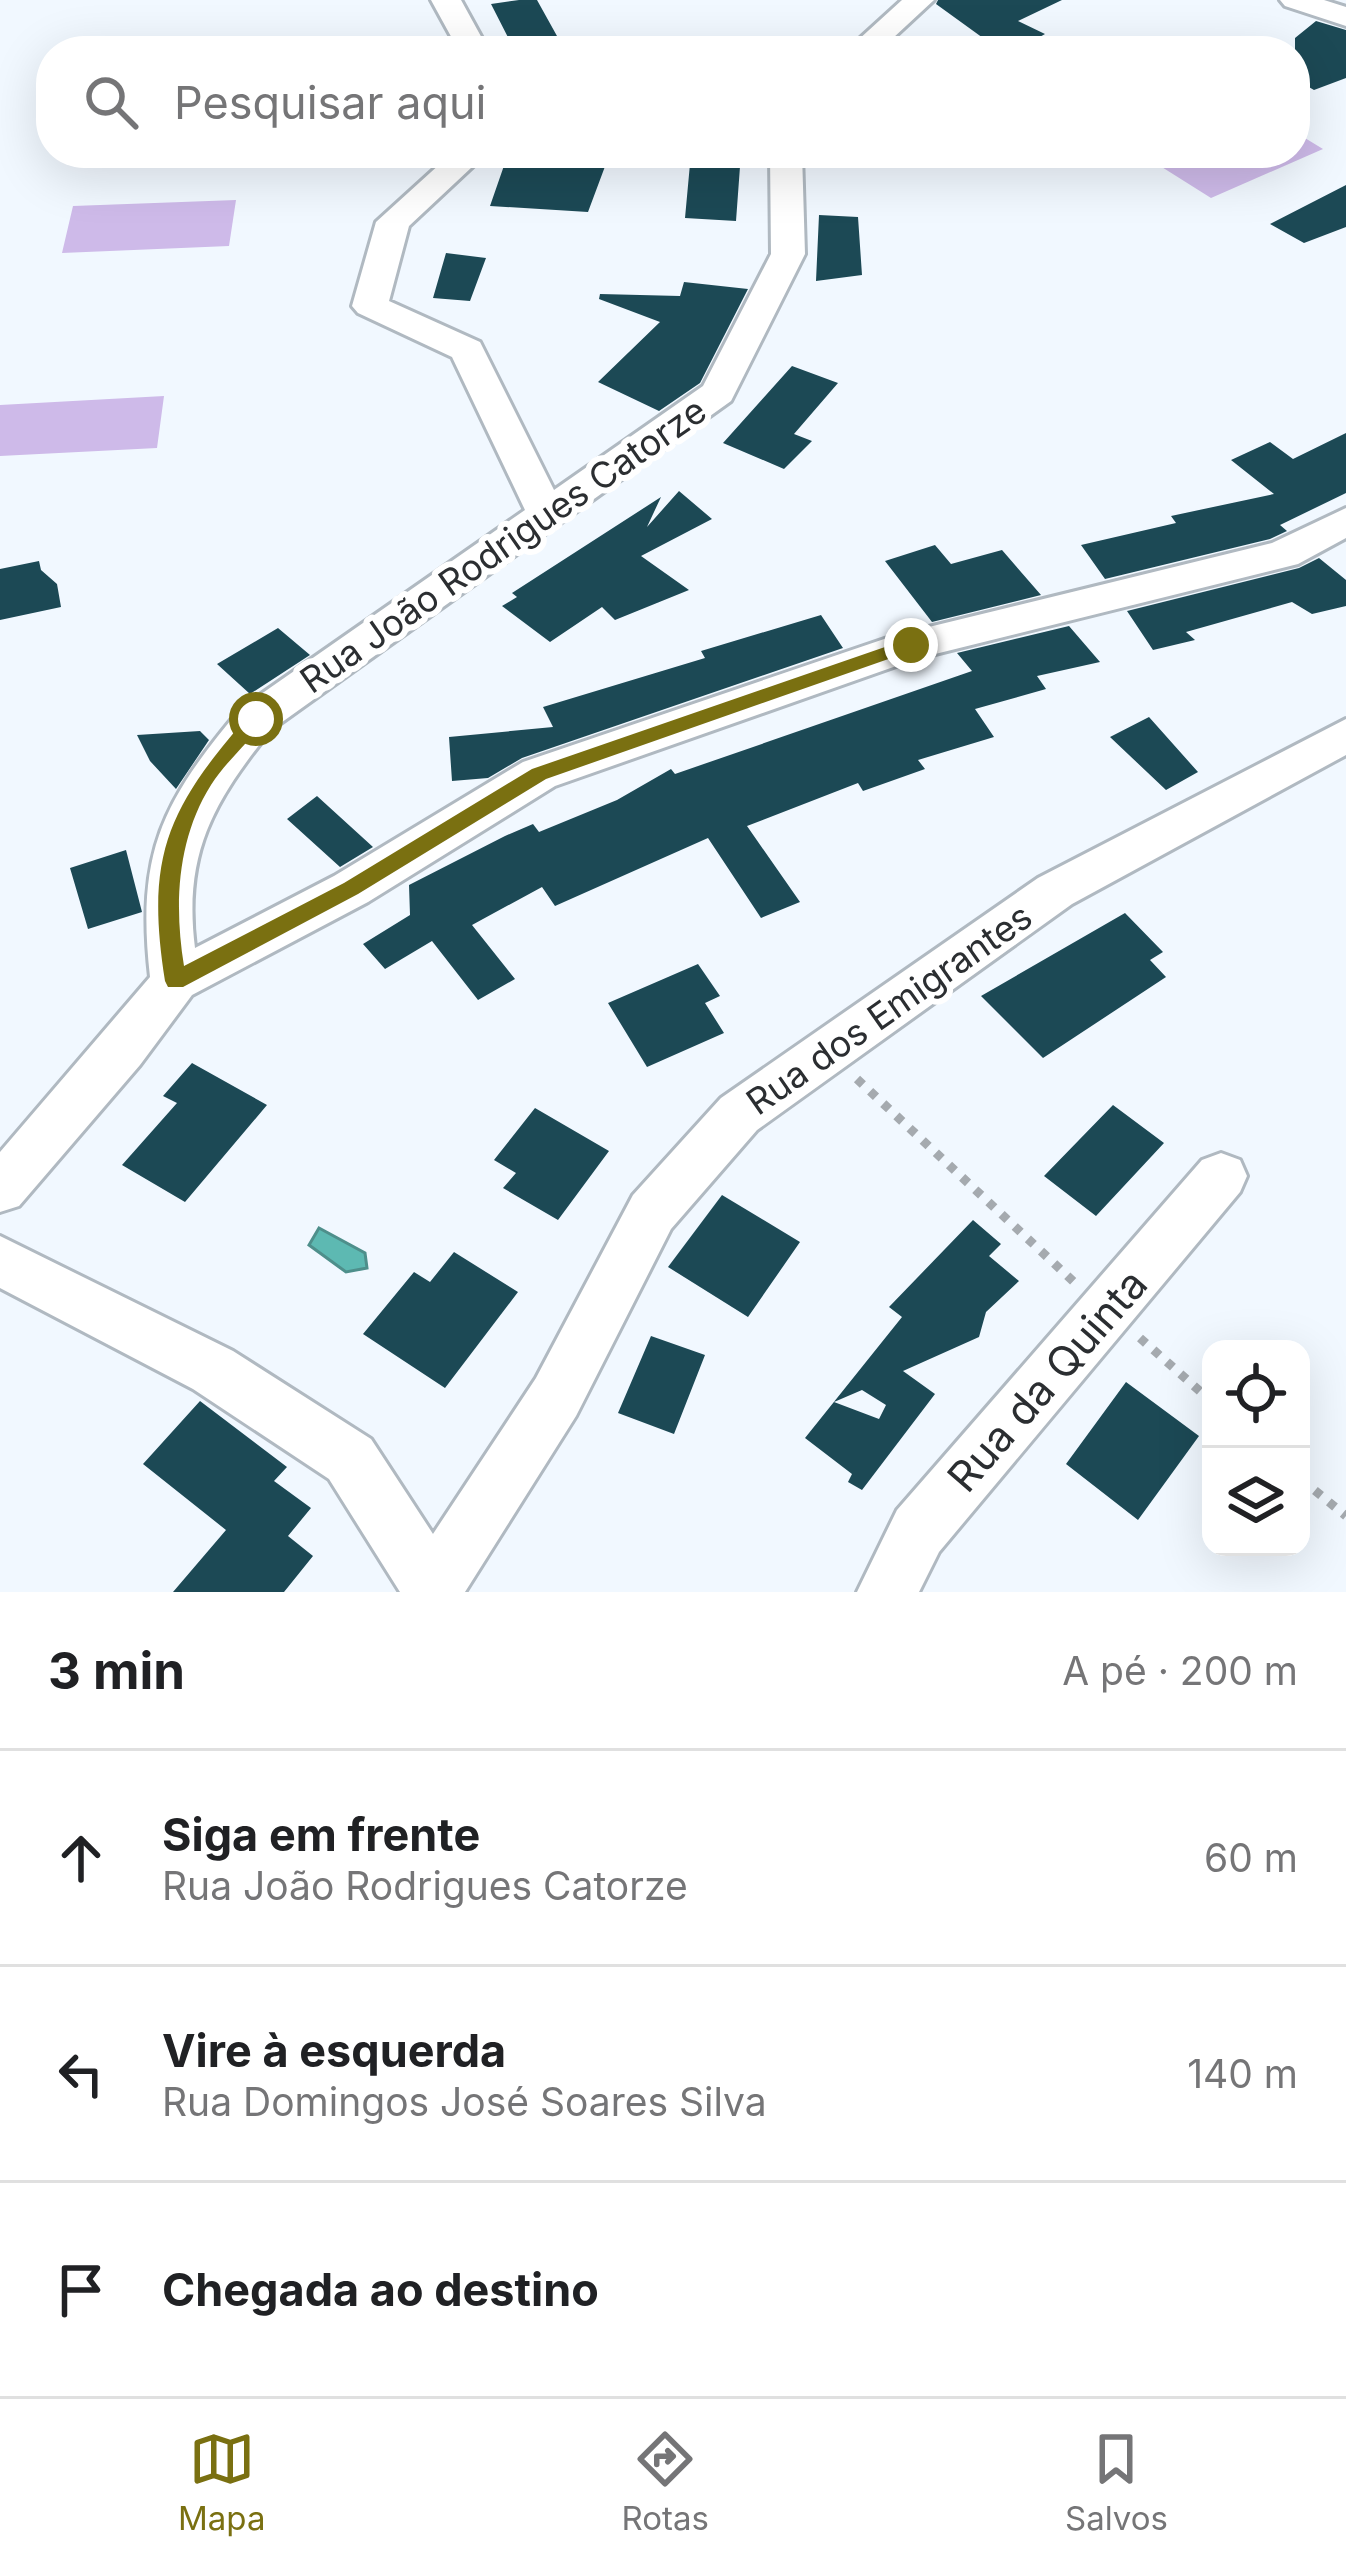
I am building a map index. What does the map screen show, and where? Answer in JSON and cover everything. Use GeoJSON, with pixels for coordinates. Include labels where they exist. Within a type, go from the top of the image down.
{"type":"FeatureCollection","features":[{"type":"Feature","properties":{"kind":"street"},"geometry":{"type":"LineString","coordinates":[[446,0],[466,36]]}},
{"type":"Feature","properties":{"kind":"street"},"geometry":{"type":"LineString","coordinates":[[878,36],[919,0]]}},
{"type":"Feature","properties":{"kind":"street"},"geometry":{"type":"LineString","coordinates":[[1295,0],[1346,17]]}},
{"type":"Feature","properties":{"kind":"street"},"geometry":{"type":"LineString","coordinates":[[454,168],[392,222],[370,307],[467,350],[547,515]]}},
{"type":"Feature","properties":{"kind":"street","name":"Rua João Rodrigues Catorze"},"geometry":{"type":"LineString","coordinates":[[176,981],[168,934],[172,849],[203,781],[256,719],[718,393],[788,254],[786,168]]}},
{"type":"Feature","properties":{"kind":"street"},"geometry":{"type":"LineString","coordinates":[[0,1189],[176,981],[351,889],[539,774],[911,645],[1284,554],[1346,521]]}},
{"type":"Feature","properties":{"kind":"street","name":"Rua dos Emigrantes"},"geometry":{"type":"LineString","coordinates":[[433,1591],[556,1397],[652,1212],[740,1114],[1055,891],[1346,735]]}},
{"type":"Feature","properties":{"kind":"street","name":"Rua da Quinta"},"geometry":{"type":"LineString","coordinates":[[887,1592],[918,1531],[1221,1176]]}},
{"type":"Feature","properties":{"kind":"street"},"geometry":{"type":"LineString","coordinates":[[0,1261],[213,1370],[350,1459],[433,1591]]}},
{"type":"Feature","properties":{"kind":"path"},"geometry":{"type":"LineString","coordinates":[[843,1066],[1077,1286]]}},
{"type":"Feature","properties":{"kind":"path"},"geometry":{"type":"LineString","coordinates":[[1136,1334],[1202,1393]]}},
{"type":"Feature","properties":{"kind":"path"},"geometry":{"type":"LineString","coordinates":[[1310,1486],[1346,1516]]}},
{"type":"Feature","properties":{"kind":"shaded area"},"geometry":{"type":"Polygon","coordinates":[[[1163,168],[1280,168],[1211,198],[1163,168]]]}},
{"type":"Feature","properties":{"kind":"shaded area"},"geometry":{"type":"Polygon","coordinates":[[[236,200],[229,246],[62,253],[73,206],[236,200]]]}},
{"type":"Feature","properties":{"kind":"shaded area"},"geometry":{"type":"Polygon","coordinates":[[[164,396],[157,448],[0,456],[0,405],[164,396]]]}},
{"type":"Feature","properties":{"kind":"shaded area"},"geometry":{"type":"Polygon","coordinates":[[[319,1228],[365,1253],[367,1268],[346,1272],[309,1245],[319,1228]]]}},
{"type":"Feature","properties":{"kind":"building"},"geometry":{"type":"Polygon","coordinates":[[[537,0],[557,36],[507,36],[491,4],[537,0]]]}},
{"type":"Feature","properties":{"kind":"building"},"geometry":{"type":"Polygon","coordinates":[[[938,0],[1062,0],[1018,21],[1045,34],[1041,36],[980,36],[936,4],[938,0]]]}},
{"type":"Feature","properties":{"kind":"building"},"geometry":{"type":"Polygon","coordinates":[[[1316,21],[1346,30],[1346,78],[1310,88],[1310,36],[1297,36],[1316,21]]]}},
{"type":"Feature","properties":{"kind":"building"},"geometry":{"type":"Polygon","coordinates":[[[503,168],[604,168],[588,212],[490,206],[503,168]]]}},
{"type":"Feature","properties":{"kind":"building"},"geometry":{"type":"Polygon","coordinates":[[[690,168],[740,168],[736,221],[685,218],[690,168]]]}},
{"type":"Feature","properties":{"kind":"building"},"geometry":{"type":"Polygon","coordinates":[[[1346,185],[1346,227],[1304,243],[1270,224],[1346,185]]]}},
{"type":"Feature","properties":{"kind":"building"},"geometry":{"type":"Polygon","coordinates":[[[819,215],[858,217],[862,275],[816,281],[819,215]]]}},
{"type":"Feature","properties":{"kind":"building"},"geometry":{"type":"Polygon","coordinates":[[[446,253],[486,258],[470,301],[433,298],[446,253]]]}},
{"type":"Feature","properties":{"kind":"building"},"geometry":{"type":"Polygon","coordinates":[[[684,282],[748,289],[700,383],[659,411],[598,382],[660,322],[599,299],[600,294],[680,296],[684,282]]]}},
{"type":"Feature","properties":{"kind":"building"},"geometry":{"type":"Polygon","coordinates":[[[792,366],[838,383],[794,434],[812,441],[784,469],[723,443],[792,366]]]}},
{"type":"Feature","properties":{"kind":"building"},"geometry":{"type":"Polygon","coordinates":[[[1346,433],[1346,493],[1280,525],[1287,531],[1270,539],[1105,579],[1081,545],[1176,523],[1171,516],[1274,494],[1231,460],[1270,442],[1293,459],[1346,433]]]}},
{"type":"Feature","properties":{"kind":"building"},"geometry":{"type":"Polygon","coordinates":[[[679,491],[712,519],[641,556],[689,590],[615,620],[602,607],[550,642],[502,606],[517,597],[512,593],[661,497],[647,527],[679,491]]]}},
{"type":"Feature","properties":{"kind":"building"},"geometry":{"type":"Polygon","coordinates":[[[935,545],[951,564],[1002,550],[1041,595],[932,622],[885,561],[935,545]]]}},
{"type":"Feature","properties":{"kind":"building"},"geometry":{"type":"Polygon","coordinates":[[[1319,558],[1346,580],[1346,606],[1312,614],[1292,602],[1186,632],[1195,640],[1153,650],[1127,611],[1299,568],[1319,558]]]}},
{"type":"Feature","properties":{"kind":"building"},"geometry":{"type":"Polygon","coordinates":[[[39,561],[41,570],[57,584],[61,607],[0,620],[0,569],[39,561]]]}},
{"type":"Feature","properties":{"kind":"building"},"geometry":{"type":"Polygon","coordinates":[[[821,615],[843,648],[522,758],[488,778],[452,781],[449,737],[553,727],[543,707],[705,658],[701,651],[821,615]]]}},
{"type":"Feature","properties":{"kind":"building"},"geometry":{"type":"Polygon","coordinates":[[[1069,626],[1100,662],[1037,676],[1046,689],[975,709],[994,737],[918,760],[925,769],[863,791],[858,783],[747,826],[800,902],[761,918],[708,838],[555,906],[542,887],[472,925],[515,979],[478,1000],[432,941],[385,969],[363,944],[410,915],[409,885],[505,836],[533,824],[539,832],[617,800],[671,769],[675,774],[972,671],[957,653],[1069,626]]]}},
{"type":"Feature","properties":{"kind":"building"},"geometry":{"type":"Polygon","coordinates":[[[278,628],[310,655],[250,694],[217,664],[278,628]]]}},
{"type":"Feature","properties":{"kind":"building"},"geometry":{"type":"Polygon","coordinates":[[[1149,717],[1198,772],[1166,790],[1110,737],[1149,717]]]}},
{"type":"Feature","properties":{"kind":"building"},"geometry":{"type":"Polygon","coordinates":[[[200,731],[209,740],[176,789],[150,761],[137,735],[200,731]]]}},
{"type":"Feature","properties":{"kind":"building"},"geometry":{"type":"Polygon","coordinates":[[[317,796],[373,847],[340,867],[287,819],[317,796]]]}},
{"type":"Feature","properties":{"kind":"building"},"geometry":{"type":"Polygon","coordinates":[[[126,850],[142,912],[88,929],[70,868],[126,850]]]}},
{"type":"Feature","properties":{"kind":"building"},"geometry":{"type":"Polygon","coordinates":[[[1125,913],[1163,952],[1150,960],[1166,977],[1043,1058],[981,996],[1125,913]]]}},
{"type":"Feature","properties":{"kind":"building"},"geometry":{"type":"Polygon","coordinates":[[[698,964],[720,996],[705,1003],[724,1033],[647,1067],[608,1003],[698,964]]]}},
{"type":"Feature","properties":{"kind":"building"},"geometry":{"type":"Polygon","coordinates":[[[192,1063],[267,1105],[185,1202],[122,1165],[177,1103],[163,1096],[192,1063]]]}},
{"type":"Feature","properties":{"kind":"building"},"geometry":{"type":"Polygon","coordinates":[[[1113,1105],[1164,1143],[1096,1216],[1044,1176],[1113,1105]]]}},
{"type":"Feature","properties":{"kind":"building"},"geometry":{"type":"Polygon","coordinates":[[[535,1108],[609,1151],[558,1220],[503,1188],[516,1173],[494,1160],[535,1108]]]}},
{"type":"Feature","properties":{"kind":"building"},"geometry":{"type":"Polygon","coordinates":[[[722,1195],[800,1242],[748,1317],[668,1267],[722,1195]]]}},
{"type":"Feature","properties":{"kind":"building"},"geometry":{"type":"Polygon","coordinates":[[[973,1220],[1001,1244],[989,1256],[1019,1281],[986,1312],[979,1337],[903,1371],[935,1394],[862,1490],[848,1482],[852,1474],[805,1438],[902,1317],[889,1307],[973,1220]],[[862,1390],[834,1402],[879,1419],[886,1405],[862,1390]]]}},
{"type":"Feature","properties":{"kind":"building"},"geometry":{"type":"Polygon","coordinates":[[[454,1252],[518,1292],[445,1388],[363,1334],[414,1272],[430,1282],[454,1252]]]}},
{"type":"Feature","properties":{"kind":"building"},"geometry":{"type":"Polygon","coordinates":[[[651,1336],[705,1355],[674,1434],[618,1413],[651,1336]]]}},
{"type":"Feature","properties":{"kind":"building"},"geometry":{"type":"Polygon","coordinates":[[[1126,1382],[1199,1436],[1138,1520],[1066,1464],[1126,1382]]]}},
{"type":"Feature","properties":{"kind":"building"},"geometry":{"type":"Polygon","coordinates":[[[200,1401],[287,1467],[274,1481],[311,1508],[288,1536],[313,1556],[284,1592],[173,1592],[226,1530],[143,1464],[200,1401]]]}},
{"type":"Feature","properties":{"kind":"route"},"geometry":{"type":"LineString","coordinates":[[256,719],[203,781],[172,849],[168,934],[176,981],[351,889],[539,774],[911,645]]}}]}
